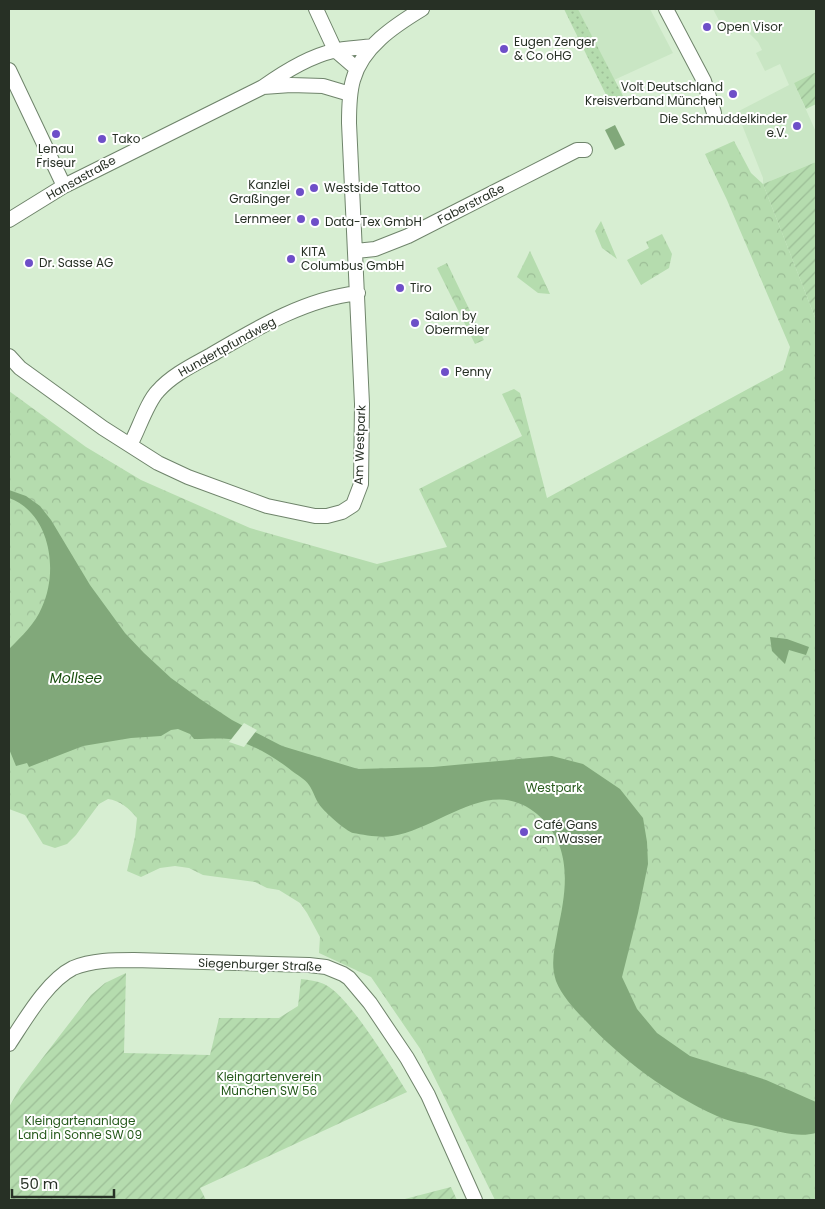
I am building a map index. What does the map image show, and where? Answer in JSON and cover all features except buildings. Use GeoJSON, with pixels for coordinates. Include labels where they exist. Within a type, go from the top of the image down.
{"type":"FeatureCollection","features":[{"type":"Feature","properties":{"kind":"street"},"geometry":{"type":"LineString","coordinates":[[316,9],[335,50],[357,69]]}},
{"type":"Feature","properties":{"kind":"street"},"geometry":{"type":"LineString","coordinates":[[373,46],[402,21],[422,9]]}},
{"type":"Feature","properties":{"kind":"street"},"geometry":{"type":"LineString","coordinates":[[666,9],[704,81],[714,113]]}},
{"type":"Feature","properties":{"kind":"street","name":"Hansastraße"},"geometry":{"type":"LineString","coordinates":[[9,220],[64,186],[263,87],[282,73],[319,55],[335,50],[373,46]]}},
{"type":"Feature","properties":{"kind":"street","name":"Am Westpark"},"geometry":{"type":"LineString","coordinates":[[9,356],[14,365],[79,412],[158,463],[188,477],[267,506],[315,516],[327,516],[342,512],[353,505],[361,484],[362,404],[349,123],[350,94],[357,69],[373,46]]}},
{"type":"Feature","properties":{"kind":"street"},"geometry":{"type":"LineString","coordinates":[[9,70],[64,186]]}},
{"type":"Feature","properties":{"kind":"street","name":"Hansastraße"},"geometry":{"type":"LineString","coordinates":[[263,87],[291,85],[323,86],[350,94]]}},
{"type":"Feature","properties":{"kind":"street","name":"Faberstraße"},"geometry":{"type":"LineString","coordinates":[[356,252],[375,249],[408,236],[577,150],[585,150]]}},
{"type":"Feature","properties":{"kind":"street","name":"Hundertpfundweg"},"geometry":{"type":"LineString","coordinates":[[130,445],[156,393],[176,375],[250,332],[295,310],[338,295],[358,294]]}},
{"type":"Feature","properties":{"kind":"street","name":"Siegenburger Straße"},"geometry":{"type":"LineString","coordinates":[[9,1044],[32,1010],[54,983],[69,971],[89,964],[116,960],[144,960],[309,965],[336,970],[349,978],[360,989],[407,1058],[428,1094],[475,1200]]}},
{"type":"Feature","properties":{"kind":"shaded area"},"geometry":{"type":"Polygon","coordinates":[[[578,9],[650,9],[673,53],[614,80],[578,9]]]}},
{"type":"Feature","properties":{"kind":"shaded area"},"geometry":{"type":"Polygon","coordinates":[[[713,9],[816,9],[816,72],[794,83],[816,132],[816,162],[763,184],[763,178],[737,112],[789,85],[780,64],[765,71],[756,53],[762,50],[758,42],[744,28],[727,36],[713,9]]]}},
{"type":"Feature","properties":{"kind":"green space"},"geometry":{"type":"Polygon","coordinates":[[[564,9],[578,9],[623,96],[610,103],[564,9]]]}},
{"type":"Feature","properties":{"kind":"green space"},"geometry":{"type":"Polygon","coordinates":[[[816,72],[816,104],[806,109],[794,83],[816,72]]]}},
{"type":"Feature","properties":{"kind":"green space","name":"Westpark"},"geometry":{"type":"Polygon","coordinates":[[[734,141],[751,173],[763,184],[816,320],[816,1200],[495,1200],[421,1050],[371,977],[319,953],[320,937],[300,903],[279,890],[267,888],[255,882],[203,875],[189,868],[175,866],[160,868],[141,877],[127,871],[135,837],[137,818],[131,811],[116,801],[108,799],[99,804],[67,844],[55,848],[43,844],[25,815],[9,809],[9,391],[86,447],[141,480],[250,528],[377,564],[447,547],[419,489],[522,436],[502,394],[514,389],[520,393],[547,498],[783,370],[790,347],[727,200],[705,154],[734,141]]]}},
{"type":"Feature","properties":{"kind":"green space"},"geometry":{"type":"Polygon","coordinates":[[[816,162],[816,320],[763,184],[816,162]]]}},
{"type":"Feature","properties":{"kind":"green space"},"geometry":{"type":"Polygon","coordinates":[[[601,221],[617,259],[602,248],[595,231],[601,221]]]}},
{"type":"Feature","properties":{"kind":"green space"},"geometry":{"type":"Polygon","coordinates":[[[662,234],[672,254],[669,268],[641,285],[627,260],[649,248],[646,242],[662,234]]]}},
{"type":"Feature","properties":{"kind":"green space"},"geometry":{"type":"Polygon","coordinates":[[[530,251],[550,294],[538,293],[517,277],[530,251]]]}},
{"type":"Feature","properties":{"kind":"green space"},"geometry":{"type":"Polygon","coordinates":[[[447,263],[484,340],[475,344],[437,268],[447,263]]]}},
{"type":"Feature","properties":{"kind":"green space"},"geometry":{"type":"Polygon","coordinates":[[[126,973],[124,1053],[210,1055],[219,1018],[279,1018],[298,1006],[301,979],[316,981],[334,991],[357,1016],[407,1092],[200,1188],[206,1200],[9,1200],[9,1107],[21,1086],[91,995],[105,983],[126,973]]]}},
{"type":"Feature","properties":{"kind":"green space"},"geometry":{"type":"Polygon","coordinates":[[[451,1187],[457,1200],[401,1200],[451,1187]]]}},
{"type":"Feature","properties":{"kind":"water"},"geometry":{"type":"Polygon","coordinates":[[[615,125],[625,145],[615,150],[605,130],[615,125]]]}},
{"type":"Feature","properties":{"kind":"water","name":"Mollsee"},"geometry":{"type":"Polygon","coordinates":[[[9,490],[26,496],[40,506],[51,520],[90,585],[125,633],[144,653],[171,678],[200,699],[232,720],[282,746],[358,769],[433,767],[552,756],[583,764],[620,789],[643,818],[647,842],[648,864],[622,977],[637,1009],[657,1033],[690,1056],[766,1080],[816,1102],[816,1133],[802,1135],[733,1122],[699,1107],[663,1086],[630,1062],[577,1011],[559,987],[553,968],[554,949],[564,898],[565,883],[562,853],[557,839],[549,826],[537,814],[519,803],[501,800],[483,802],[465,807],[410,831],[388,837],[353,833],[341,826],[322,808],[305,781],[271,756],[254,747],[229,739],[194,739],[190,734],[178,729],[171,730],[161,736],[131,738],[83,746],[29,767],[27,763],[16,766],[9,749],[9,649],[32,624],[42,607],[50,576],[50,560],[42,529],[34,516],[23,505],[9,498],[9,490]]]}},
{"type":"Feature","properties":{"kind":"water"},"geometry":{"type":"Polygon","coordinates":[[[770,637],[787,639],[809,647],[806,655],[789,650],[785,664],[772,651],[770,637]]]}},
{"type":"Feature","properties":{"kind":"pier"},"geometry":{"type":"Polygon","coordinates":[[[244,723],[257,730],[244,747],[229,742],[244,723]]]}},
{"type":"Feature","properties":{"kind":"place","name":"Open Visor"},"geometry":{"type":"Point","coordinates":[707,27]}},
{"type":"Feature","properties":{"kind":"place","name":"Eugen Zenger & Co oHG"},"geometry":{"type":"Point","coordinates":[504,49]}},
{"type":"Feature","properties":{"kind":"place","name":"Volt Deutschland Kreisverband München"},"geometry":{"type":"Point","coordinates":[733,94]}},
{"type":"Feature","properties":{"kind":"place","name":"Die Schmuddelkinder e.V."},"geometry":{"type":"Point","coordinates":[797,126]}},
{"type":"Feature","properties":{"kind":"place","name":"Lenau Friseur"},"geometry":{"type":"Point","coordinates":[56,134]}},
{"type":"Feature","properties":{"kind":"place","name":"Tako"},"geometry":{"type":"Point","coordinates":[102,139]}},
{"type":"Feature","properties":{"kind":"place","name":"Westside Tattoo"},"geometry":{"type":"Point","coordinates":[314,188]}},
{"type":"Feature","properties":{"kind":"place","name":"Kanzlei Graßinger"},"geometry":{"type":"Point","coordinates":[300,192]}},
{"type":"Feature","properties":{"kind":"place","name":"Lernmeer"},"geometry":{"type":"Point","coordinates":[301,219]}},
{"type":"Feature","properties":{"kind":"place","name":"Data-Tex GmbH"},"geometry":{"type":"Point","coordinates":[315,222]}},
{"type":"Feature","properties":{"kind":"place","name":"KITA Columbus GmbH"},"geometry":{"type":"Point","coordinates":[291,259]}},
{"type":"Feature","properties":{"kind":"place","name":"Dr. Sasse AG"},"geometry":{"type":"Point","coordinates":[29,263]}},
{"type":"Feature","properties":{"kind":"place","name":"Tiro"},"geometry":{"type":"Point","coordinates":[400,288]}},
{"type":"Feature","properties":{"kind":"place","name":"Salon by Obermeier"},"geometry":{"type":"Point","coordinates":[415,323]}},
{"type":"Feature","properties":{"kind":"place","name":"Penny"},"geometry":{"type":"Point","coordinates":[445,372]}},
{"type":"Feature","properties":{"kind":"place","name":"Café Gans am Wasser"},"geometry":{"type":"Point","coordinates":[524,832]}},
{"type":"Feature","properties":{"kind":"park label","name":"Kleingartenverein München SW 56"},"geometry":{"type":"Point","coordinates":[269,1084]}},
{"type":"Feature","properties":{"kind":"park label","name":"Kleingartenanlage Land in Sonne SW 09"},"geometry":{"type":"Point","coordinates":[80,1128]}}]}
